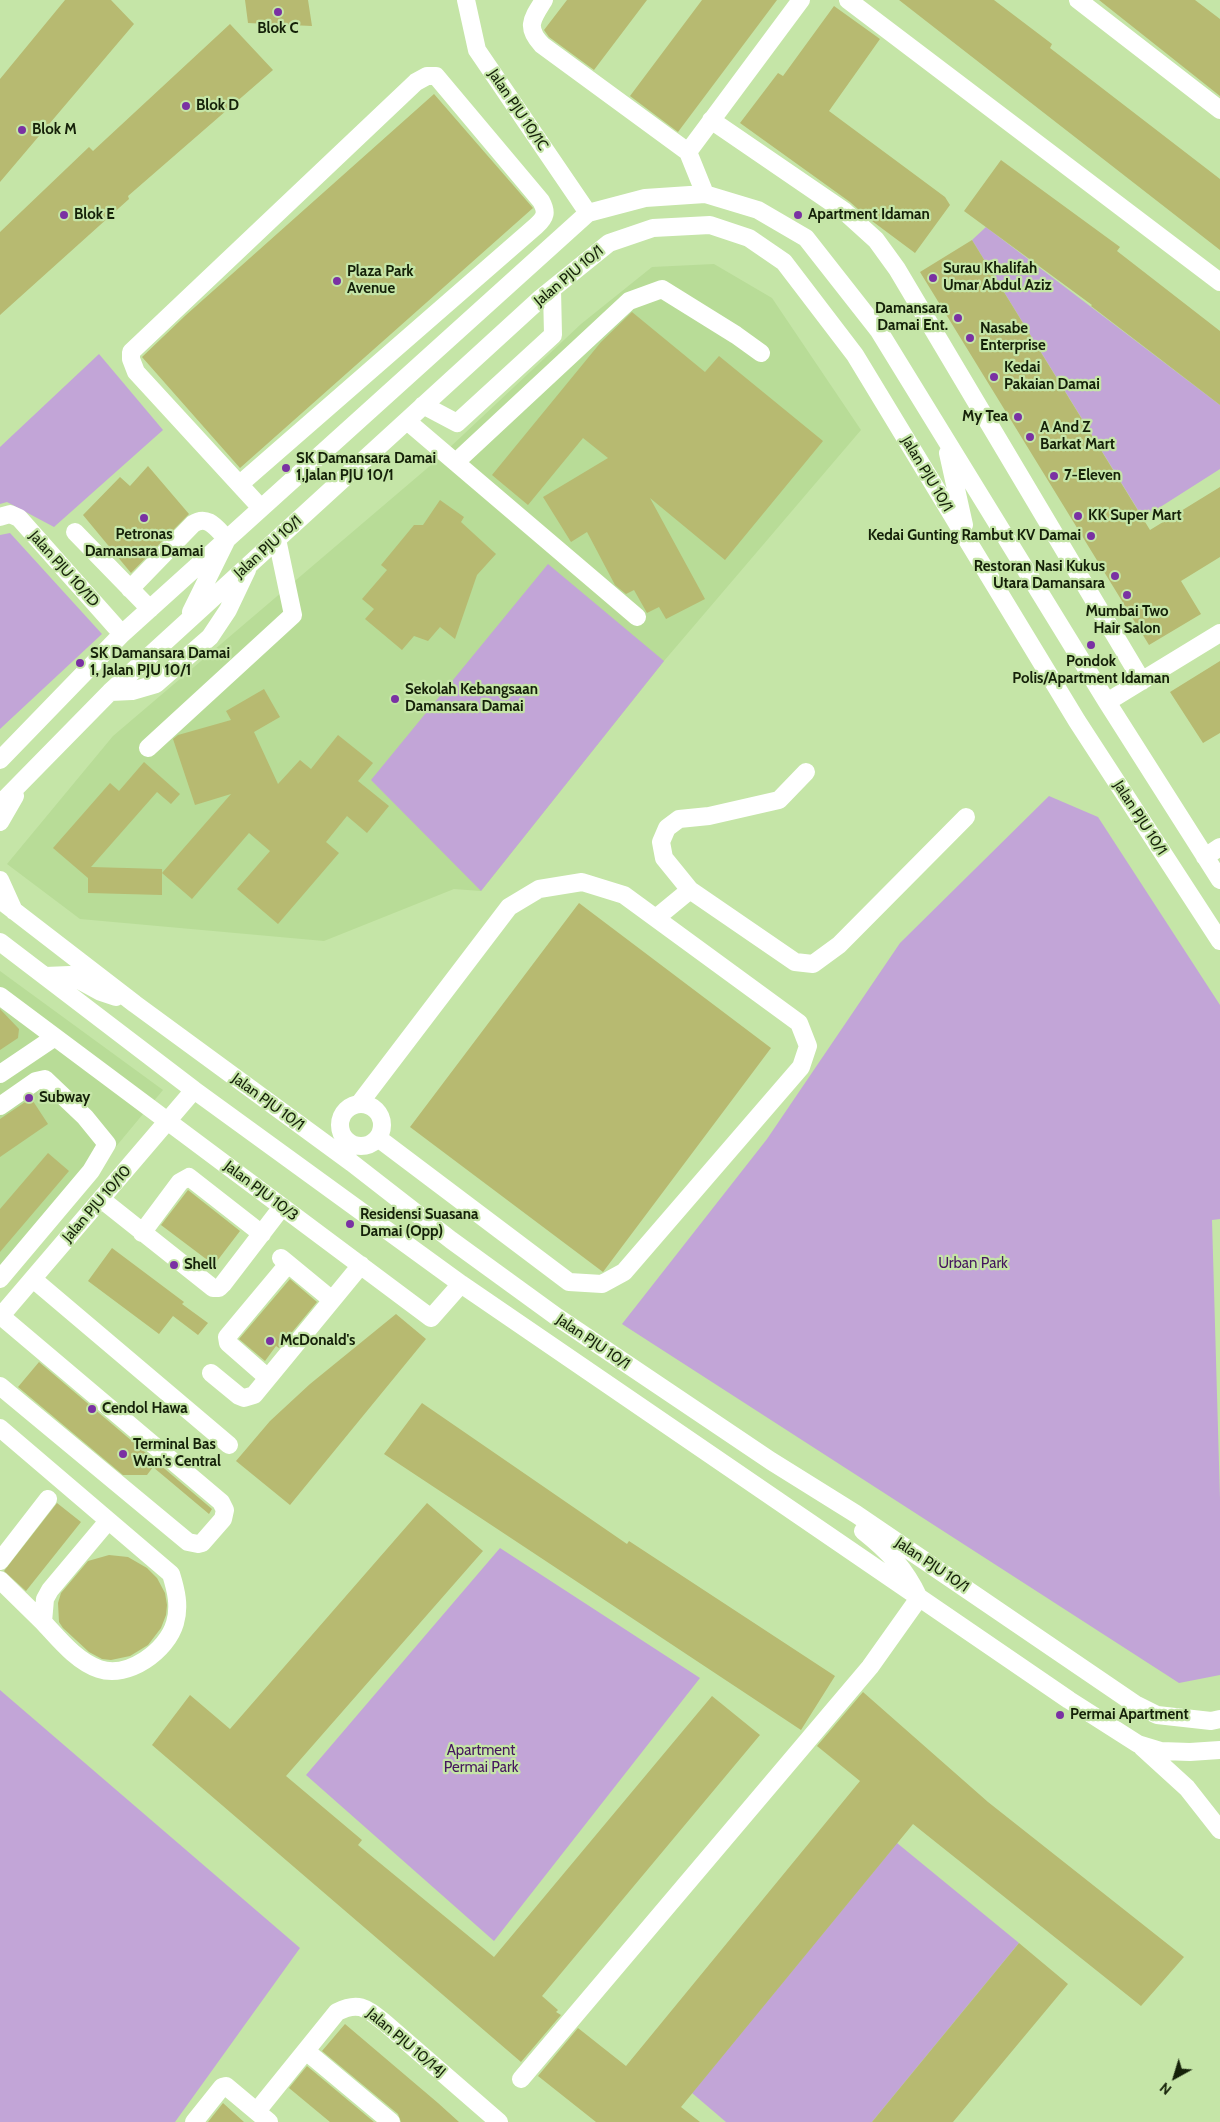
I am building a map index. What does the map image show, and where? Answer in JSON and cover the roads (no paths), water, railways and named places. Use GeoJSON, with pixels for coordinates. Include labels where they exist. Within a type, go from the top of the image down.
{"type":"FeatureCollection","features":[{"type":"Feature","properties":{"kind":"street","name":"Jalan PJU 10/1C"},"geometry":{"type":"LineString","coordinates":[[466,0],[478,50],[588,213]]}},
{"type":"Feature","properties":{"kind":"street"},"geometry":{"type":"LineString","coordinates":[[544,0],[531,24],[532,31],[542,46],[688,152],[704,194]]}},
{"type":"Feature","properties":{"kind":"street"},"geometry":{"type":"LineString","coordinates":[[688,152],[801,0]]}},
{"type":"Feature","properties":{"kind":"street"},"geometry":{"type":"LineString","coordinates":[[848,0],[1220,282]]}},
{"type":"Feature","properties":{"kind":"street"},"geometry":{"type":"LineString","coordinates":[[1078,0],[1220,110]]}},
{"type":"Feature","properties":{"kind":"street"},"geometry":{"type":"LineString","coordinates":[[240,484],[546,216],[546,209],[541,201],[436,76],[427,76],[416,82],[131,352],[131,359],[136,372],[261,508]]}},
{"type":"Feature","properties":{"kind":"street"},"geometry":{"type":"LineString","coordinates":[[711,120],[844,211],[876,240],[897,269],[1142,681]]}},
{"type":"Feature","properties":{"kind":"street"},"geometry":{"type":"LineString","coordinates":[[0,760],[122,634],[588,213],[645,198],[704,194],[758,210],[806,238],[879,332],[1107,702],[1213,852],[1220,880]]}},
{"type":"Feature","properties":{"kind":"street","name":"Jalan PJU 10/1"},"geometry":{"type":"LineString","coordinates":[[0,804],[110,692],[186,621],[552,289],[609,243],[653,228],[710,225],[749,238],[784,262],[855,355],[1078,721],[1220,941]]}},
{"type":"Feature","properties":{"kind":"street"},"geometry":{"type":"LineString","coordinates":[[424,405],[457,423],[553,336],[552,289]]}},
{"type":"Feature","properties":{"kind":"street"},"geometry":{"type":"LineString","coordinates":[[456,462],[629,301],[662,289],[736,335],[761,353]]}},
{"type":"Feature","properties":{"kind":"street"},"geometry":{"type":"LineString","coordinates":[[438,312],[455,333]]}},
{"type":"Feature","properties":{"kind":"street"},"geometry":{"type":"LineString","coordinates":[[407,421],[637,617]]}},
{"type":"Feature","properties":{"kind":"street"},"geometry":{"type":"LineString","coordinates":[[945,440],[966,538]]}},
{"type":"Feature","properties":{"kind":"street","name":"Jalan PJU 10/1D"},"geometry":{"type":"LineString","coordinates":[[0,517],[10,514],[19,518],[122,634]]}},
{"type":"Feature","properties":{"kind":"street"},"geometry":{"type":"LineString","coordinates":[[130,588],[200,520],[212,524],[227,539]]}},
{"type":"Feature","properties":{"kind":"street"},"geometry":{"type":"LineString","coordinates":[[75,532],[150,609]]}},
{"type":"Feature","properties":{"kind":"street"},"geometry":{"type":"LineString","coordinates":[[186,621],[227,539]]}},
{"type":"Feature","properties":{"kind":"street"},"geometry":{"type":"LineString","coordinates":[[148,748],[292,614],[277,539]]}},
{"type":"Feature","properties":{"kind":"street"},"geometry":{"type":"LineString","coordinates":[[110,692],[132,691],[156,684],[210,637],[228,610],[252,561]]}},
{"type":"Feature","properties":{"kind":"street"},"geometry":{"type":"LineString","coordinates":[[1107,702],[1220,633]]}},
{"type":"Feature","properties":{"kind":"street"},"geometry":{"type":"LineString","coordinates":[[806,772],[779,800],[709,816],[679,819],[667,828],[662,842],[664,858],[690,890],[795,962],[813,964],[839,945],[966,817]]}},
{"type":"Feature","properties":{"kind":"street"},"geometry":{"type":"LineString","coordinates":[[0,822],[24,780]]}},
{"type":"Feature","properties":{"kind":"street"},"geometry":{"type":"LineString","coordinates":[[0,880],[14,911]]}},
{"type":"Feature","properties":{"kind":"street"},"geometry":{"type":"LineString","coordinates":[[322,1142],[340,1121],[346,1109],[359,1104],[509,907],[539,889],[582,882],[624,895],[800,1023],[808,1046],[801,1067],[624,1272],[602,1284],[569,1282],[372,1142],[352,1145],[346,1141],[342,1135],[340,1121]]}},
{"type":"Feature","properties":{"kind":"street"},"geometry":{"type":"LineString","coordinates":[[656,918],[690,890]]}},
{"type":"Feature","properties":{"kind":"street","name":"Jalan PJU 10/1"},"geometry":{"type":"LineString","coordinates":[[0,900],[135,1004],[352,1163],[451,1240],[557,1317],[771,1461],[856,1514],[1135,1704],[1157,1715],[1211,1721],[1220,1719]]}},
{"type":"Feature","properties":{"kind":"street","name":"Jalan PJU 10/1"},"geometry":{"type":"LineString","coordinates":[[0,942],[194,1090],[461,1284],[919,1598],[1138,1744],[1161,1751],[1220,1750]]}},
{"type":"Feature","properties":{"kind":"street"},"geometry":{"type":"LineString","coordinates":[[45,976],[70,975],[101,992],[135,1004]]}},
{"type":"Feature","properties":{"kind":"street","name":"Jalan PJU 10/3"},"geometry":{"type":"LineString","coordinates":[[0,996],[431,1318],[461,1284]]}},
{"type":"Feature","properties":{"kind":"street"},"geometry":{"type":"LineString","coordinates":[[0,1074],[54,1037]]}},
{"type":"Feature","properties":{"kind":"street"},"geometry":{"type":"LineString","coordinates":[[0,1106],[36,1081],[45,1079],[85,1117],[107,1144],[91,1171],[0,1279]]}},
{"type":"Feature","properties":{"kind":"street","name":"Jalan PJU 10/10"},"geometry":{"type":"LineString","coordinates":[[0,1316],[194,1090]]}},
{"type":"Feature","properties":{"kind":"street"},"geometry":{"type":"LineString","coordinates":[[352,1163],[372,1142],[382,1125],[378,1112],[373,1107],[359,1104]]}},
{"type":"Feature","properties":{"kind":"street"},"geometry":{"type":"LineString","coordinates":[[142,1233],[180,1182],[189,1177],[262,1234]]}},
{"type":"Feature","properties":{"kind":"street"},"geometry":{"type":"LineString","coordinates":[[101,1198],[142,1233],[213,1288],[218,1288],[223,1284],[282,1207]]}},
{"type":"Feature","properties":{"kind":"street"},"geometry":{"type":"LineString","coordinates":[[268,1378],[228,1343],[227,1337],[284,1261],[332,1300]]}},
{"type":"Feature","properties":{"kind":"street"},"geometry":{"type":"LineString","coordinates":[[211,1373],[244,1398],[254,1395],[361,1265]]}},
{"type":"Feature","properties":{"kind":"street"},"geometry":{"type":"LineString","coordinates":[[33,1279],[229,1445]]}},
{"type":"Feature","properties":{"kind":"street"},"geometry":{"type":"LineString","coordinates":[[0,1316],[221,1502],[225,1510],[223,1519],[202,1543],[188,1542],[0,1386]]}},
{"type":"Feature","properties":{"kind":"street"},"geometry":{"type":"LineString","coordinates":[[0,1428],[171,1574],[178,1608],[175,1625],[164,1642],[152,1655],[139,1664],[125,1669],[101,1670],[87,1663],[67,1648],[0,1580]]}},
{"type":"Feature","properties":{"kind":"street"},"geometry":{"type":"LineString","coordinates":[[521,2079],[870,1667],[919,1598],[912,1583],[887,1550],[771,1461]]}},
{"type":"Feature","properties":{"kind":"street"},"geometry":{"type":"LineString","coordinates":[[0,1560],[48,1499]]}},
{"type":"Feature","properties":{"kind":"street"},"geometry":{"type":"LineString","coordinates":[[43,1622],[46,1599],[50,1590],[108,1521]]}},
{"type":"Feature","properties":{"kind":"street"},"geometry":{"type":"LineString","coordinates":[[1138,1744],[1187,1788],[1220,1829]]}},
{"type":"Feature","properties":{"kind":"street","name":"Jalan PJU 10/14J"},"geometry":{"type":"LineString","coordinates":[[263,2117],[306,2051],[336,2012],[348,2006],[359,2005],[385,2023],[499,2122]]}},
{"type":"Feature","properties":{"kind":"street"},"geometry":{"type":"LineString","coordinates":[[306,2051],[391,2122]]}},
{"type":"Feature","properties":{"kind":"street"},"geometry":{"type":"LineString","coordinates":[[194,2122],[222,2087],[226,2086],[263,2117]]}},
{"type":"Feature","properties":{"kind":"place","name":"Blok C"},"geometry":{"type":"Point","coordinates":[278,12]}},
{"type":"Feature","properties":{"kind":"place","name":"Blok D"},"geometry":{"type":"Point","coordinates":[186,106]}},
{"type":"Feature","properties":{"kind":"place","name":"Blok M"},"geometry":{"type":"Point","coordinates":[22,130]}},
{"type":"Feature","properties":{"kind":"place","name":"Blok E"},"geometry":{"type":"Point","coordinates":[64,215]}},
{"type":"Feature","properties":{"kind":"place","name":"Apartment Idaman"},"geometry":{"type":"Point","coordinates":[798,215]}},
{"type":"Feature","properties":{"kind":"place","name":"Surau Khalifah Umar Abdul Aziz"},"geometry":{"type":"Point","coordinates":[933,278]}},
{"type":"Feature","properties":{"kind":"place","name":"Plaza Park Avenue"},"geometry":{"type":"Point","coordinates":[337,281]}},
{"type":"Feature","properties":{"kind":"place","name":"Damansara Damai Ent."},"geometry":{"type":"Point","coordinates":[958,318]}},
{"type":"Feature","properties":{"kind":"place","name":"Nasabe Enterprise"},"geometry":{"type":"Point","coordinates":[970,338]}},
{"type":"Feature","properties":{"kind":"place","name":"Kedai Pakaian Damai"},"geometry":{"type":"Point","coordinates":[994,377]}},
{"type":"Feature","properties":{"kind":"place","name":"My Tea"},"geometry":{"type":"Point","coordinates":[1018,417]}},
{"type":"Feature","properties":{"kind":"place","name":"A And Z Barkat Mart"},"geometry":{"type":"Point","coordinates":[1030,437]}},
{"type":"Feature","properties":{"kind":"place","name":"SK Damansara Damai 1,Jalan PJU 10/1"},"geometry":{"type":"Point","coordinates":[286,468]}},
{"type":"Feature","properties":{"kind":"place","name":"7-Eleven"},"geometry":{"type":"Point","coordinates":[1054,476]}},
{"type":"Feature","properties":{"kind":"place","name":"KK Super Mart"},"geometry":{"type":"Point","coordinates":[1078,516]}},
{"type":"Feature","properties":{"kind":"place","name":"Petronas Damansara Damai"},"geometry":{"type":"Point","coordinates":[144,518]}},
{"type":"Feature","properties":{"kind":"place","name":"Kedai Gunting Rambut KV Damai"},"geometry":{"type":"Point","coordinates":[1091,536]}},
{"type":"Feature","properties":{"kind":"place","name":"Restoran Nasi Kukus Utara Damansara"},"geometry":{"type":"Point","coordinates":[1115,576]}},
{"type":"Feature","properties":{"kind":"place","name":"Mumbai Two Hair Salon"},"geometry":{"type":"Point","coordinates":[1127,595]}},
{"type":"Feature","properties":{"kind":"place","name":"Pondok Polis/Apartment Idaman"},"geometry":{"type":"Point","coordinates":[1091,645]}},
{"type":"Feature","properties":{"kind":"place","name":"SK Damansara Damai 1, Jalan PJU 10/1"},"geometry":{"type":"Point","coordinates":[80,663]}},
{"type":"Feature","properties":{"kind":"place","name":"Sekolah Kebangsaan Damansara Damai"},"geometry":{"type":"Point","coordinates":[395,699]}},
{"type":"Feature","properties":{"kind":"place","name":"Subway"},"geometry":{"type":"Point","coordinates":[29,1098]}},
{"type":"Feature","properties":{"kind":"place","name":"Residensi Suasana Damai (Opp)"},"geometry":{"type":"Point","coordinates":[350,1224]}},
{"type":"Feature","properties":{"kind":"place","name":"Shell"},"geometry":{"type":"Point","coordinates":[174,1265]}},
{"type":"Feature","properties":{"kind":"place","name":"McDonald's"},"geometry":{"type":"Point","coordinates":[270,1341]}},
{"type":"Feature","properties":{"kind":"place","name":"Cendol Hawa"},"geometry":{"type":"Point","coordinates":[92,1409]}},
{"type":"Feature","properties":{"kind":"place","name":"Terminal Bas Wan's Central"},"geometry":{"type":"Point","coordinates":[123,1454]}},
{"type":"Feature","properties":{"kind":"place","name":"Permai Apartment"},"geometry":{"type":"Point","coordinates":[1060,1715]}},
{"type":"Feature","properties":{"kind":"park label","name":"Urban Park"},"geometry":{"type":"Point","coordinates":[973,1264]}},
{"type":"Feature","properties":{"kind":"park label","name":"Apartment Permai Park"},"geometry":{"type":"Point","coordinates":[481,1760]}}]}
